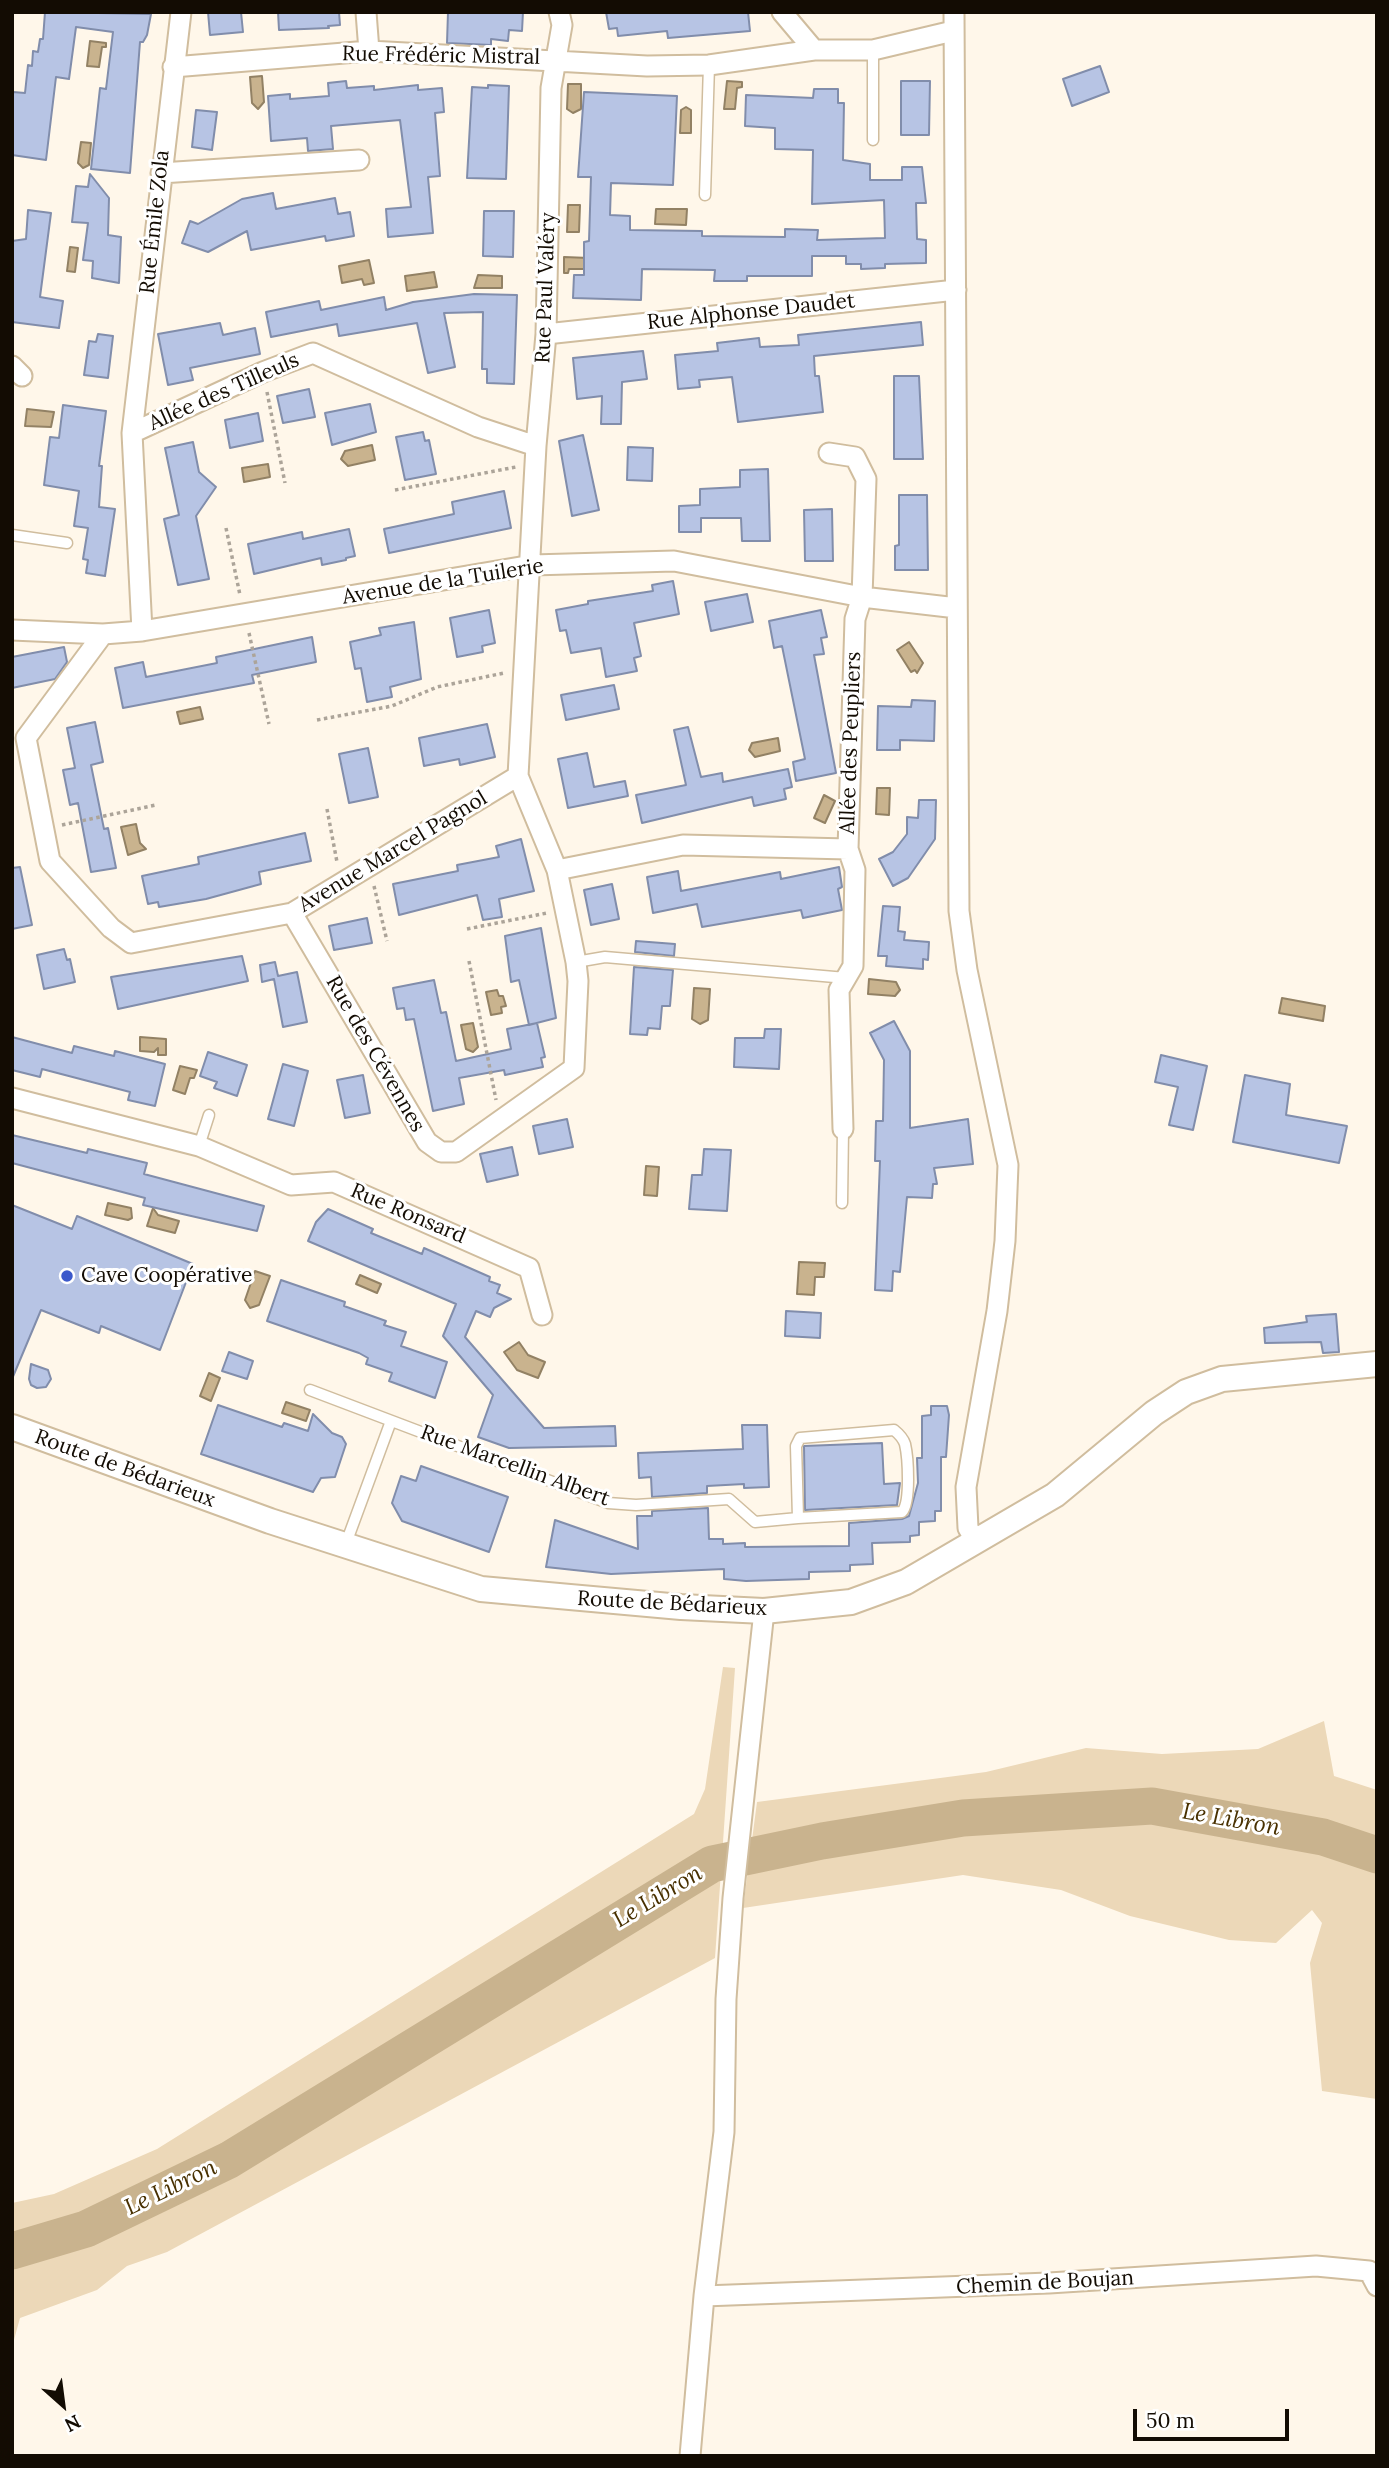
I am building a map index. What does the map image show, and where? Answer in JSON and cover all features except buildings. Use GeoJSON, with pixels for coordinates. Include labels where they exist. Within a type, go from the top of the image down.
{"type":"FeatureCollection","features":[{"type":"Feature","properties":{"kind":"street","name":"Rue Émile Zola"},"geometry":{"type":"LineString","coordinates":[[132,433],[181,12]]}},
{"type":"Feature","properties":{"kind":"street"},"geometry":{"type":"LineString","coordinates":[[366,12],[369,51]]}},
{"type":"Feature","properties":{"kind":"street","name":"Rue Paul Valéry"},"geometry":{"type":"LineString","coordinates":[[532,565],[536,454],[546,334],[551,88],[562,25],[559,12]]}},
{"type":"Feature","properties":{"kind":"street"},"geometry":{"type":"LineString","coordinates":[[782,12],[814,50]]}},
{"type":"Feature","properties":{"kind":"street","name":"Rue Frédéric Mistral"},"geometry":{"type":"LineString","coordinates":[[173,67],[369,51],[558,59],[647,66],[709,65],[814,50],[873,50],[954,22]]}},
{"type":"Feature","properties":{"kind":"street"},"geometry":{"type":"LineString","coordinates":[[954,22],[959,911],[967,970],[1008,1165],[1005,1241],[997,1311],[966,1487],[968,1528],[975,1540]]}},
{"type":"Feature","properties":{"kind":"street"},"geometry":{"type":"LineString","coordinates":[[161,173],[359,160]]}},
{"type":"Feature","properties":{"kind":"street","name":"Rue Alphonse Daudet"},"geometry":{"type":"LineString","coordinates":[[546,334],[956,289]]}},
{"type":"Feature","properties":{"kind":"street","name":"Allée des Tilleuls"},"geometry":{"type":"LineString","coordinates":[[142,631],[132,433],[263,372],[313,353],[536,454]]}},
{"type":"Feature","properties":{"kind":"street","name":"Allée des Peupliers"},"geometry":{"type":"LineString","coordinates":[[557,870],[682,845],[848,849],[855,619],[862,597],[866,479],[855,457],[829,453]]}},
{"type":"Feature","properties":{"kind":"street","name":"Avenue de la Tuilerie"},"geometry":{"type":"LineString","coordinates":[[12,630],[103,634],[142,631],[532,565],[674,561],[862,597],[957,608]]}},
{"type":"Feature","properties":{"kind":"street","name":"Rue des Cévennes"},"geometry":{"type":"LineString","coordinates":[[292,914],[427,1142],[441,1152],[456,1152],[574,1068],[578,981],[576,962],[557,870],[518,776],[532,565]]}},
{"type":"Feature","properties":{"kind":"street","name":"Avenue Marcel Pagnol"},"geometry":{"type":"LineString","coordinates":[[103,634],[26,738],[51,861],[111,928],[131,943],[292,914],[518,776]]}},
{"type":"Feature","properties":{"kind":"street"},"geometry":{"type":"LineString","coordinates":[[843,1129],[839,990],[853,966],[856,870],[848,849]]}},
{"type":"Feature","properties":{"kind":"street","name":"Rue Ronsard"},"geometry":{"type":"LineString","coordinates":[[12,1098],[199,1146],[291,1185],[334,1182],[530,1268],[542,1315]]}},
{"type":"Feature","properties":{"kind":"street","name":"Route de Bédarieux"},"geometry":{"type":"LineString","coordinates":[[12,1427],[345,1546],[481,1589],[681,1607],[764,1611],[851,1602],[906,1582],[1055,1495],[1154,1413],[1186,1392],[1222,1379],[1377,1364]]}},
{"type":"Feature","properties":{"kind":"street"},"geometry":{"type":"LineString","coordinates":[[690,2456],[704,2296],[724,2132],[726,1998],[733,1898],[764,1611]]}},
{"type":"Feature","properties":{"kind":"street","name":"Chemin de Boujan"},"geometry":{"type":"LineString","coordinates":[[704,2296],[1035,2284],[1316,2266],[1369,2271],[1377,2286]]}},
{"type":"Feature","properties":{"kind":"lane"},"geometry":{"type":"LineString","coordinates":[[873,50],[873,141]]}},
{"type":"Feature","properties":{"kind":"lane"},"geometry":{"type":"LineString","coordinates":[[705,195],[709,65]]}},
{"type":"Feature","properties":{"kind":"lane"},"geometry":{"type":"LineString","coordinates":[[12,535],[67,543]]}},
{"type":"Feature","properties":{"kind":"lane"},"geometry":{"type":"LineString","coordinates":[[576,962],[605,957],[846,978]]}},
{"type":"Feature","properties":{"kind":"lane"},"geometry":{"type":"LineString","coordinates":[[199,1146],[209,1115]]}},
{"type":"Feature","properties":{"kind":"lane"},"geometry":{"type":"LineString","coordinates":[[842,1203],[843,1129]]}},
{"type":"Feature","properties":{"kind":"lane","name":"Rue Marcellin Albert"},"geometry":{"type":"LineString","coordinates":[[310,1390],[608,1503],[636,1505],[729,1499],[755,1522],[902,1512],[906,1507],[907,1467],[902,1438],[894,1430],[800,1438],[796,1446],[798,1518]]}},
{"type":"Feature","properties":{"kind":"lane"},"geometry":{"type":"LineString","coordinates":[[345,1546],[391,1421]]}},
{"type":"Feature","properties":{"kind":"path"},"geometry":{"type":"LineString","coordinates":[[263,372],[285,483]]}},
{"type":"Feature","properties":{"kind":"path"},"geometry":{"type":"LineString","coordinates":[[395,490],[536,454]]}},
{"type":"Feature","properties":{"kind":"path"},"geometry":{"type":"LineString","coordinates":[[317,720],[392,706],[437,687],[526,668]]}},
{"type":"Feature","properties":{"kind":"path"},"geometry":{"type":"LineString","coordinates":[[43,829],[156,805]]}},
{"type":"Feature","properties":{"kind":"path"},"geometry":{"type":"LineString","coordinates":[[327,809],[341,884]]}},
{"type":"Feature","properties":{"kind":"path"},"geometry":{"type":"LineString","coordinates":[[370,867],[387,941]]}},
{"type":"Feature","properties":{"kind":"path"},"geometry":{"type":"LineString","coordinates":[[467,929],[565,909]]}},
{"type":"Feature","properties":{"kind":"path"},"geometry":{"type":"LineString","coordinates":[[469,961],[500,1121]]}},
{"type":"Feature","properties":{"kind":"shaded area"},"geometry":{"type":"Polygon","coordinates":[[[90,41],[106,43],[106,47],[102,47],[99,67],[87,66],[90,41]]]}},
{"type":"Feature","properties":{"kind":"shaded area"},"geometry":{"type":"Polygon","coordinates":[[[262,76],[264,102],[258,109],[252,103],[250,77],[262,76]]]}},
{"type":"Feature","properties":{"kind":"shaded area"},"geometry":{"type":"Polygon","coordinates":[[[727,81],[742,82],[742,87],[737,88],[735,109],[724,109],[727,81]]]}},
{"type":"Feature","properties":{"kind":"shaded area"},"geometry":{"type":"Polygon","coordinates":[[[568,84],[581,84],[581,109],[573,113],[567,109],[568,84]]]}},
{"type":"Feature","properties":{"kind":"shaded area"},"geometry":{"type":"Polygon","coordinates":[[[686,107],[691,110],[691,133],[680,133],[681,110],[686,107]]]}},
{"type":"Feature","properties":{"kind":"shaded area"},"geometry":{"type":"Polygon","coordinates":[[[81,142],[91,143],[89,165],[83,168],[78,163],[81,142]]]}},
{"type":"Feature","properties":{"kind":"shaded area"},"geometry":{"type":"Polygon","coordinates":[[[568,205],[580,205],[579,232],[567,232],[568,205]]]}},
{"type":"Feature","properties":{"kind":"shaded area"},"geometry":{"type":"Polygon","coordinates":[[[656,209],[687,209],[686,225],[655,224],[656,209]]]}},
{"type":"Feature","properties":{"kind":"shaded area"},"geometry":{"type":"Polygon","coordinates":[[[70,247],[78,248],[75,272],[67,271],[70,247]]]}},
{"type":"Feature","properties":{"kind":"shaded area"},"geometry":{"type":"Polygon","coordinates":[[[564,257],[589,258],[589,269],[569,269],[568,273],[564,273],[564,257]]]}},
{"type":"Feature","properties":{"kind":"shaded area"},"geometry":{"type":"Polygon","coordinates":[[[369,260],[374,283],[364,285],[362,279],[342,283],[339,266],[369,260]]]}},
{"type":"Feature","properties":{"kind":"shaded area"},"geometry":{"type":"Polygon","coordinates":[[[434,272],[437,287],[407,291],[405,276],[434,272]]]}},
{"type":"Feature","properties":{"kind":"shaded area"},"geometry":{"type":"Polygon","coordinates":[[[478,275],[502,276],[502,288],[474,288],[478,275]]]}},
{"type":"Feature","properties":{"kind":"shaded area"},"geometry":{"type":"Polygon","coordinates":[[[27,409],[54,412],[51,427],[25,426],[27,409]]]}},
{"type":"Feature","properties":{"kind":"shaded area"},"geometry":{"type":"Polygon","coordinates":[[[372,445],[375,460],[348,466],[341,459],[345,451],[372,445]]]}},
{"type":"Feature","properties":{"kind":"shaded area"},"geometry":{"type":"Polygon","coordinates":[[[268,464],[270,477],[244,482],[242,468],[268,464]]]}},
{"type":"Feature","properties":{"kind":"shaded area"},"geometry":{"type":"Polygon","coordinates":[[[909,642],[923,663],[917,673],[915,670],[911,672],[897,650],[909,642]]]}},
{"type":"Feature","properties":{"kind":"shaded area"},"geometry":{"type":"Polygon","coordinates":[[[200,707],[203,719],[180,724],[177,712],[200,707]]]}},
{"type":"Feature","properties":{"kind":"shaded area"},"geometry":{"type":"Polygon","coordinates":[[[778,738],[780,751],[755,757],[749,750],[752,743],[778,738]]]}},
{"type":"Feature","properties":{"kind":"shaded area"},"geometry":{"type":"Polygon","coordinates":[[[877,788],[890,788],[889,815],[876,814],[877,788]]]}},
{"type":"Feature","properties":{"kind":"shaded area"},"geometry":{"type":"Polygon","coordinates":[[[824,795],[835,801],[825,823],[814,818],[824,795]]]}},
{"type":"Feature","properties":{"kind":"shaded area"},"geometry":{"type":"Polygon","coordinates":[[[136,824],[140,843],[146,849],[128,855],[121,827],[136,824]]]}},
{"type":"Feature","properties":{"kind":"shaded area"},"geometry":{"type":"Polygon","coordinates":[[[869,979],[896,982],[900,990],[895,996],[868,994],[869,979]]]}},
{"type":"Feature","properties":{"kind":"shaded area"},"geometry":{"type":"Polygon","coordinates":[[[694,988],[710,989],[708,1020],[700,1024],[692,1019],[694,988]]]}},
{"type":"Feature","properties":{"kind":"shaded area"},"geometry":{"type":"Polygon","coordinates":[[[497,990],[499,996],[503,996],[506,1006],[501,1007],[502,1013],[491,1015],[486,992],[497,990]]]}},
{"type":"Feature","properties":{"kind":"shaded area"},"geometry":{"type":"Polygon","coordinates":[[[1282,998],[1325,1006],[1323,1021],[1279,1013],[1282,998]]]}},
{"type":"Feature","properties":{"kind":"shaded area"},"geometry":{"type":"Polygon","coordinates":[[[473,1023],[478,1047],[473,1052],[466,1049],[461,1025],[473,1023]]]}},
{"type":"Feature","properties":{"kind":"shaded area"},"geometry":{"type":"Polygon","coordinates":[[[140,1037],[166,1039],[166,1055],[158,1055],[158,1048],[154,1052],[140,1051],[140,1037]]]}},
{"type":"Feature","properties":{"kind":"shaded area"},"geometry":{"type":"Polygon","coordinates":[[[180,1066],[197,1070],[194,1078],[190,1078],[185,1094],[173,1090],[180,1066]]]}},
{"type":"Feature","properties":{"kind":"shaded area"},"geometry":{"type":"Polygon","coordinates":[[[646,1166],[659,1167],[657,1196],[644,1195],[646,1166]]]}},
{"type":"Feature","properties":{"kind":"shaded area"},"geometry":{"type":"Polygon","coordinates":[[[108,1203],[131,1208],[132,1218],[128,1220],[105,1215],[108,1203]]]}},
{"type":"Feature","properties":{"kind":"shaded area"},"geometry":{"type":"Polygon","coordinates":[[[153,1208],[158,1215],[179,1221],[175,1233],[147,1226],[153,1208]]]}},
{"type":"Feature","properties":{"kind":"shaded area"},"geometry":{"type":"Polygon","coordinates":[[[799,1262],[825,1263],[824,1277],[815,1277],[814,1295],[797,1294],[799,1262]]]}},
{"type":"Feature","properties":{"kind":"shaded area"},"geometry":{"type":"Polygon","coordinates":[[[255,1271],[270,1276],[259,1305],[250,1308],[245,1300],[255,1271]]]}},
{"type":"Feature","properties":{"kind":"shaded area"},"geometry":{"type":"Polygon","coordinates":[[[360,1275],[381,1284],[377,1293],[356,1284],[360,1275]]]}},
{"type":"Feature","properties":{"kind":"shaded area"},"geometry":{"type":"Polygon","coordinates":[[[519,1342],[528,1355],[545,1362],[538,1378],[517,1370],[504,1352],[519,1342]]]}},
{"type":"Feature","properties":{"kind":"shaded area"},"geometry":{"type":"Polygon","coordinates":[[[209,1373],[220,1378],[211,1401],[200,1396],[209,1373]]]}},
{"type":"Feature","properties":{"kind":"shaded area"},"geometry":{"type":"Polygon","coordinates":[[[286,1402],[310,1410],[306,1421],[282,1413],[286,1402]]]}},
{"type":"Feature","properties":{"kind":"shaded area"},"geometry":{"type":"Polygon","coordinates":[[[723,1667],[735,1668],[715,1958],[167,2252],[127,2266],[97,2290],[20,2318],[12,2347],[12,2203],[54,2194],[157,2149],[694,1814],[705,1789],[723,1667]]]}},
{"type":"Feature","properties":{"kind":"shaded area"},"geometry":{"type":"Polygon","coordinates":[[[1324,1721],[1334,1776],[1377,1790],[1377,2099],[1322,2091],[1310,1963],[1322,1923],[1312,1910],[1276,1943],[1229,1940],[1130,1916],[1061,1890],[963,1875],[743,1908],[757,1802],[986,1772],[1086,1748],[1162,1754],[1258,1749],[1324,1721]]]}},
{"type":"Feature","properties":{"kind":"waterway","name":"Le Libron"},"geometry":{"type":"LineString","coordinates":[[12,2251],[86,2229],[229,2160],[712,1864],[822,1841],[963,1818],[1152,1806],[1323,1837],[1377,1855]]}},
{"type":"Feature","properties":{"kind":"place","name":"Cave Coopérative"},"geometry":{"type":"Point","coordinates":[67,1276]}}]}
